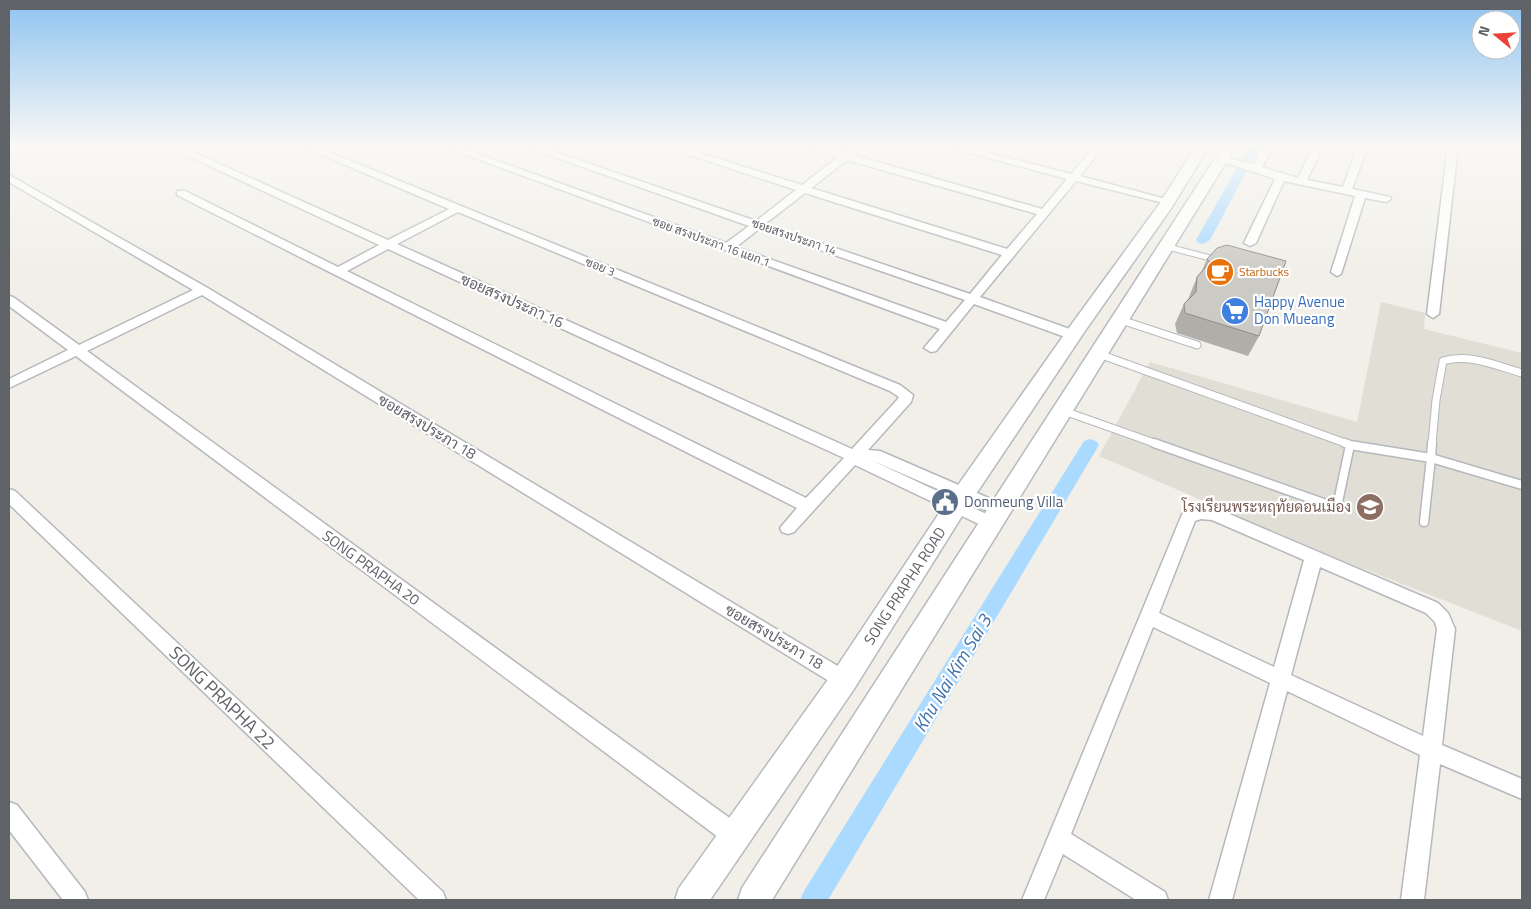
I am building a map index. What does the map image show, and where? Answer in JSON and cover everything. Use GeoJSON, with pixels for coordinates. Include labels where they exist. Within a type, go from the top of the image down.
{"type":"FeatureCollection","features":[{"type":"Feature","properties":{"kind":"main road","name":"SONG PRAPHA ROAD"},"geometry":{"type":"LineString","coordinates":[[691,900],[734,835],[844,680],[960,501],[1075,332],[1167,204],[1184,188]]}},
{"type":"Feature","properties":{"kind":"main road"},"geometry":{"type":"LineString","coordinates":[[755,900],[996,516],[1168,247],[1202,188]]}},
{"type":"Feature","properties":{"kind":"street","name":"ซอยสรงประภา 18"},"geometry":{"type":"LineString","coordinates":[[27,188],[202,290],[844,680]]}},
{"type":"Feature","properties":{"kind":"street","name":"ซอยสรงประภา 16"},"geometry":{"type":"LineString","coordinates":[[264,188],[854,456],[865,464],[996,516]]}},
{"type":"Feature","properties":{"kind":"street","name":"ซอย 3"},"geometry":{"type":"LineString","coordinates":[[410,188],[895,388],[906,395],[904,402],[854,456]]}},
{"type":"Feature","properties":{"kind":"street","name":"ซอย สรงประภา 16 แยก 1"},"geometry":{"type":"LineString","coordinates":[[566,188],[948,327]]}},
{"type":"Feature","properties":{"kind":"street","name":"ซอยสรงประภา 14"},"geometry":{"type":"LineString","coordinates":[[652,188],[974,299],[991,307],[1075,332]]}},
{"type":"Feature","properties":{"kind":"street"},"geometry":{"type":"LineString","coordinates":[[797,188],[1010,254]]}},
{"type":"Feature","properties":{"kind":"street"},"geometry":{"type":"LineString","coordinates":[[957,188],[1044,213]]}},
{"type":"Feature","properties":{"kind":"street"},"geometry":{"type":"LineString","coordinates":[[931,348],[974,299],[1064,188]]}},
{"type":"Feature","properties":{"kind":"street"},"geometry":{"type":"LineString","coordinates":[[1103,188],[1167,204]]}},
{"type":"Feature","properties":{"kind":"street"},"geometry":{"type":"LineString","coordinates":[[1250,243],[1276,188]]}},
{"type":"Feature","properties":{"kind":"street"},"geometry":{"type":"LineString","coordinates":[[1339,188],[1386,199]]}},
{"type":"Feature","properties":{"kind":"street"},"geometry":{"type":"LineString","coordinates":[[1433,314],[1447,188]]}},
{"type":"Feature","properties":{"kind":"street"},"geometry":{"type":"LineString","coordinates":[[727,248],[802,190]]}},
{"type":"Feature","properties":{"kind":"street"},"geometry":{"type":"LineString","coordinates":[[181,193],[807,506]]}},
{"type":"Feature","properties":{"kind":"street"},"geometry":{"type":"LineString","coordinates":[[1337,272],[1362,194]]}},
{"type":"Feature","properties":{"kind":"street"},"geometry":{"type":"LineString","coordinates":[[336,272],[458,208]]}},
{"type":"Feature","properties":{"kind":"street"},"geometry":{"type":"LineString","coordinates":[[9,384],[202,290]]}},
{"type":"Feature","properties":{"kind":"street","name":"SONG PRAPHA 20"},"geometry":{"type":"LineString","coordinates":[[9,300],[75,351],[734,835]]}},
{"type":"Feature","properties":{"kind":"street"},"geometry":{"type":"LineString","coordinates":[[788,528],[854,456]]}},
{"type":"Feature","properties":{"kind":"street","name":"SONG PRAPHA 22"},"geometry":{"type":"LineString","coordinates":[[9,495],[435,900]]}},
{"type":"Feature","properties":{"kind":"street"},"geometry":{"type":"LineString","coordinates":[[1033,900],[1189,517],[1201,513],[1214,514],[1314,556],[1432,608],[1442,618],[1446,629],[1412,900]]}},
{"type":"Feature","properties":{"kind":"street"},"geometry":{"type":"LineString","coordinates":[[1220,900],[1314,556]]}},
{"type":"Feature","properties":{"kind":"street"},"geometry":{"type":"LineString","coordinates":[[1149,617],[1431,750],[1522,789]]}},
{"type":"Feature","properties":{"kind":"street"},"geometry":{"type":"LineString","coordinates":[[9,813],[77,900]]}},
{"type":"Feature","properties":{"kind":"street"},"geometry":{"type":"LineString","coordinates":[[1058,839],[1157,900]]}},
{"type":"Feature","properties":{"kind":"lane"},"geometry":{"type":"LineString","coordinates":[[1168,247],[1224,262]]}},
{"type":"Feature","properties":{"kind":"lane"},"geometry":{"type":"LineString","coordinates":[[1121,320],[1197,345]]}},
{"type":"Feature","properties":{"kind":"lane"},"geometry":{"type":"LineString","coordinates":[[1099,354],[1350,445],[1431,458],[1522,486]]}},
{"type":"Feature","properties":{"kind":"lane"},"geometry":{"type":"LineString","coordinates":[[1424,522],[1443,361],[1450,357],[1463,357],[1522,373]]}},
{"type":"Feature","properties":{"kind":"lane"},"geometry":{"type":"LineString","coordinates":[[1064,411],[1332,506],[1338,502],[1350,445]]}},
{"type":"Feature","properties":{"kind":"shaded area","name":"โรงเรียนพระหฤทัยดอนเมือง"},"geometry":{"type":"Polygon","coordinates":[[[1381,302],[1425,313],[1424,329],[1522,353],[1522,631],[1336,558],[1099,456],[1150,362],[1357,422],[1381,302]]]}},
{"type":"Feature","properties":{"kind":"building","name":"Happy Avenue Don Mueang"},"geometry":{"type":"Polygon","coordinates":[[[1227,245],[1286,261],[1259,336],[1185,313],[1184,304],[1196,292],[1197,277],[1210,262],[1207,259],[1217,248],[1227,245]]]}},
{"type":"Feature","properties":{"kind":"waterway","name":"Khu Nai Kim Sai 3"},"geometry":{"type":"LineString","coordinates":[[1203,240],[1232,188]]}},
{"type":"Feature","properties":{"kind":"waterway","name":"Khu Nai Kim Sai 3"},"geometry":{"type":"LineString","coordinates":[[813,900],[1090,445]]}},
{"type":"Feature","properties":{"kind":"place","name":"Starbucks"},"geometry":{"type":"Point","coordinates":[1220,272]}},
{"type":"Feature","properties":{"kind":"place","name":"Happy Avenue Don Mueang"},"geometry":{"type":"Point","coordinates":[1235,311]}},
{"type":"Feature","properties":{"kind":"place","name":"Donmeung Villa"},"geometry":{"type":"Point","coordinates":[945,502]}},
{"type":"Feature","properties":{"kind":"place","name":"โรงเรียนพระหฤทัยดอนเมือง"},"geometry":{"type":"Point","coordinates":[1370,507]}}]}
